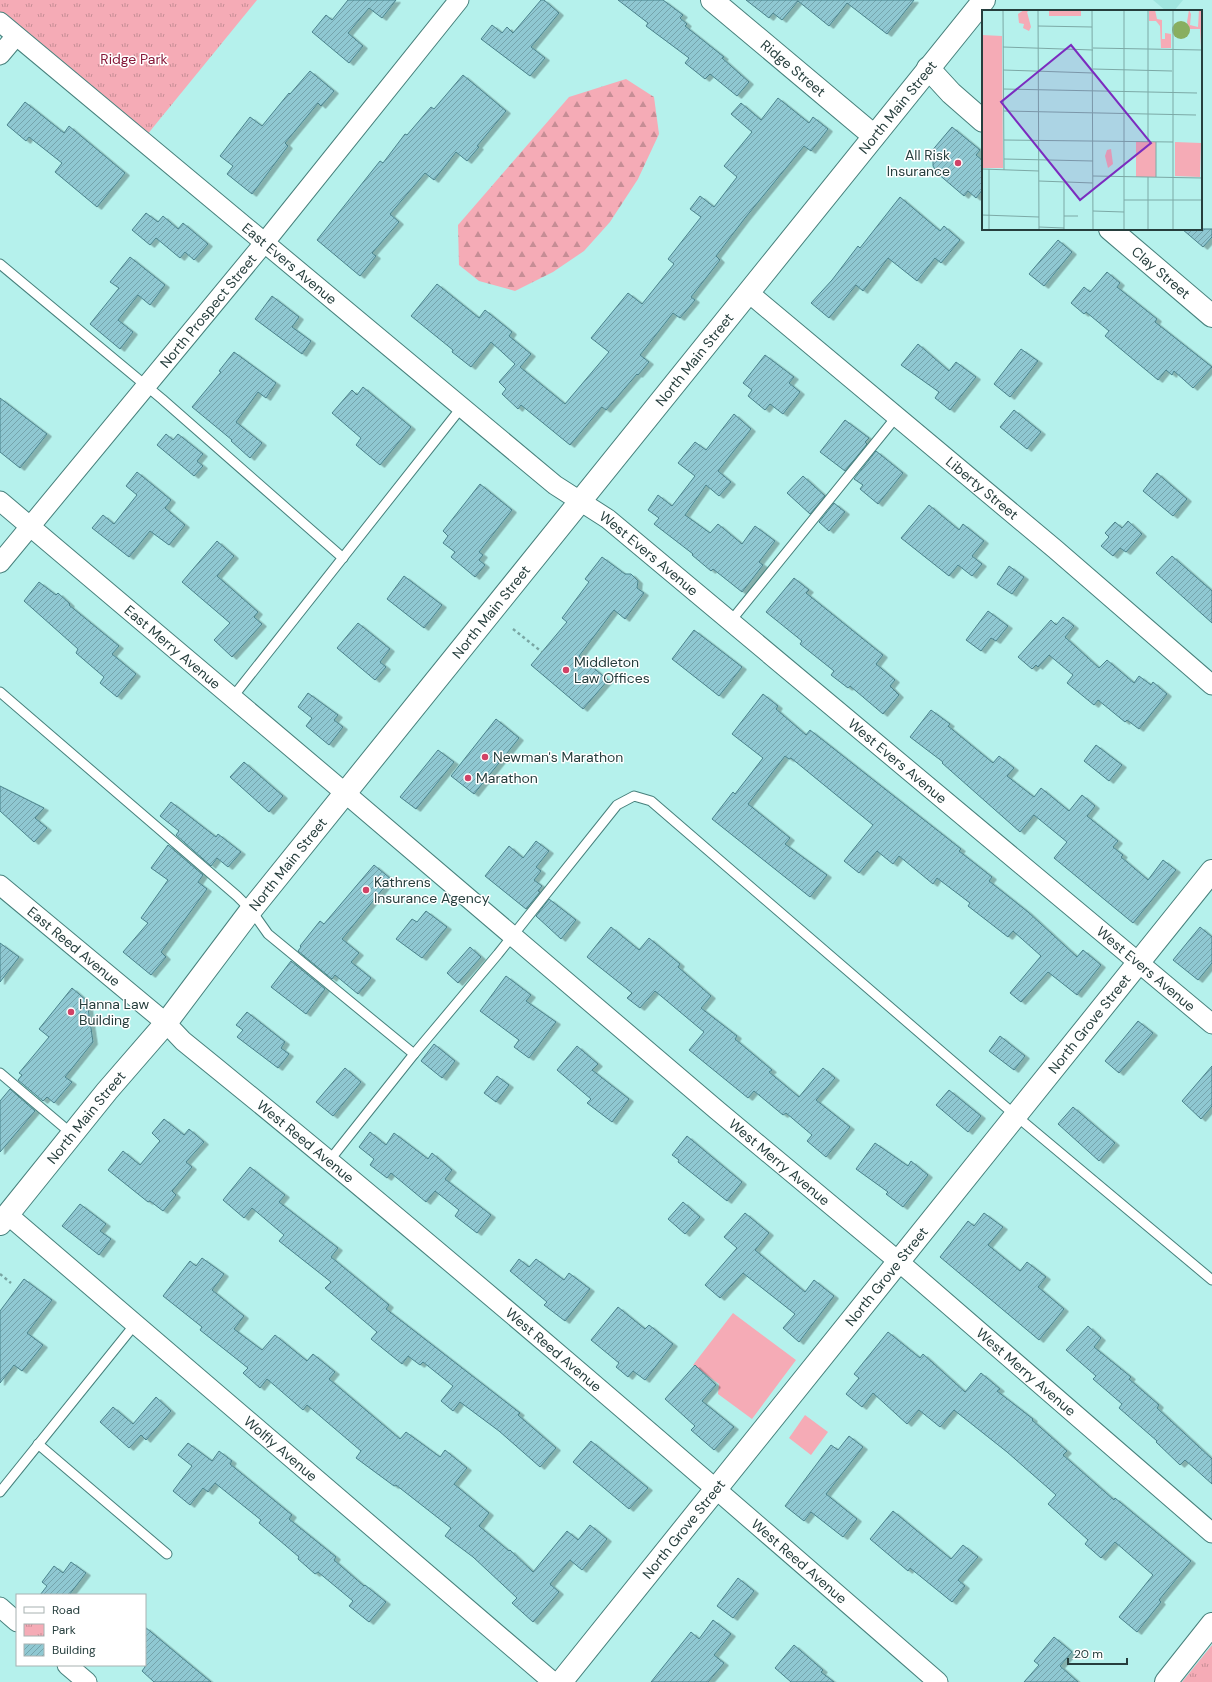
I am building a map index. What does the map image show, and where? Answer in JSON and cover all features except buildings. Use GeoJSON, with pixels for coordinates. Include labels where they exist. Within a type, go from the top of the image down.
{"type":"FeatureCollection","features":[{"type":"Feature","properties":{"kind":"main road","name":"Ridge Street"},"geometry":{"type":"LineString","coordinates":[[712,0],[874,136]]}},
{"type":"Feature","properties":{"kind":"main road","name":"North Main Street"},"geometry":{"type":"LineString","coordinates":[[4,1219],[72,1134],[166,1023],[251,910],[984,0]]}},
{"type":"Feature","properties":{"kind":"main road"},"geometry":{"type":"LineString","coordinates":[[928,68],[951,94],[982,120]]}},
{"type":"Feature","properties":{"kind":"main road","name":"Clay Street"},"geometry":{"type":"LineString","coordinates":[[1111,230],[1212,316]]}},
{"type":"Feature","properties":{"kind":"main road","name":"North Grove Street"},"geometry":{"type":"LineString","coordinates":[[561,1682],[1212,871]]}},
{"type":"Feature","properties":{"kind":"main road"},"geometry":{"type":"LineString","coordinates":[[1166,1682],[1212,1624]]}},
{"type":"Feature","properties":{"kind":"street","name":"North Prospect Street"},"geometry":{"type":"LineString","coordinates":[[0,563],[265,242],[459,0]]}},
{"type":"Feature","properties":{"kind":"street","name":"East Evers Avenue"},"geometry":{"type":"LineString","coordinates":[[0,22],[265,242],[461,408],[555,485],[580,502]]}},
{"type":"Feature","properties":{"kind":"street"},"geometry":{"type":"LineString","coordinates":[[0,55],[16,36]]}},
{"type":"Feature","properties":{"kind":"street","name":"Liberty Street"},"geometry":{"type":"LineString","coordinates":[[749,293],[898,416],[1212,685]]}},
{"type":"Feature","properties":{"kind":"street","name":"East Merry Avenue"},"geometry":{"type":"LineString","coordinates":[[0,501],[345,793]]}},
{"type":"Feature","properties":{"kind":"street","name":"West Evers Avenue"},"geometry":{"type":"LineString","coordinates":[[580,502],[604,516],[1212,1024]]}},
{"type":"Feature","properties":{"kind":"street","name":"West Merry Avenue"},"geometry":{"type":"LineString","coordinates":[[345,793],[718,1111],[898,1261],[1212,1533]]}},
{"type":"Feature","properties":{"kind":"street","name":"East Reed Avenue"},"geometry":{"type":"LineString","coordinates":[[0,885],[166,1023]]}},
{"type":"Feature","properties":{"kind":"street","name":"West Reed Avenue"},"geometry":{"type":"LineString","coordinates":[[166,1023],[184,1041],[329,1161],[716,1489],[938,1682]]}},
{"type":"Feature","properties":{"kind":"street","name":"Wolfly Avenue"},"geometry":{"type":"LineString","coordinates":[[4,1219],[136,1323],[553,1682]]}},
{"type":"Feature","properties":{"kind":"street"},"geometry":{"type":"LineString","coordinates":[[0,1607],[16,1621]]}},
{"type":"Feature","properties":{"kind":"street"},"geometry":{"type":"LineString","coordinates":[[68,1666],[87,1682]]}},
{"type":"Feature","properties":{"kind":"lane"},"geometry":{"type":"LineString","coordinates":[[0,264],[146,385],[343,558]]}},
{"type":"Feature","properties":{"kind":"lane"},"geometry":{"type":"LineString","coordinates":[[232,698],[461,408]]}},
{"type":"Feature","properties":{"kind":"lane"},"geometry":{"type":"LineString","coordinates":[[730,622],[898,416]]}},
{"type":"Feature","properties":{"kind":"lane"},"geometry":{"type":"LineString","coordinates":[[0,692],[237,896],[251,910],[268,934],[414,1054]]}},
{"type":"Feature","properties":{"kind":"lane"},"geometry":{"type":"LineString","coordinates":[[329,1161],[414,1054],[512,936],[617,805],[634,796],[651,801],[1015,1115],[1212,1280]]}},
{"type":"Feature","properties":{"kind":"lane"},"geometry":{"type":"LineString","coordinates":[[0,1073],[72,1134]]}},
{"type":"Feature","properties":{"kind":"lane"},"geometry":{"type":"LineString","coordinates":[[0,1492],[136,1323]]}},
{"type":"Feature","properties":{"kind":"lane"},"geometry":{"type":"LineString","coordinates":[[38,1444],[167,1554]]}},
{"type":"Feature","properties":{"kind":"path"},"geometry":{"type":"LineString","coordinates":[[513,629],[542,652]]}},
{"type":"Feature","properties":{"kind":"path"},"geometry":{"type":"LineString","coordinates":[[90,1024],[96,1024]]}},
{"type":"Feature","properties":{"kind":"path"},"geometry":{"type":"LineString","coordinates":[[0,1274],[11,1283]]}},
{"type":"Feature","properties":{"kind":"shaded area"},"geometry":{"type":"Polygon","coordinates":[[[1153,0],[1183,0],[1175,10],[1165,10],[1153,0]]]}},
{"type":"Feature","properties":{"kind":"green space","name":"Ridge Park"},"geometry":{"type":"Polygon","coordinates":[[[0,0],[257,0],[142,141],[0,22],[0,0]]]}},
{"type":"Feature","properties":{"kind":"green space"},"geometry":{"type":"Polygon","coordinates":[[[626,79],[654,97],[659,134],[638,179],[610,222],[584,251],[553,272],[515,291],[479,281],[459,265],[458,225],[569,97],[626,79]]]}},
{"type":"Feature","properties":{"kind":"green space"},"geometry":{"type":"Polygon","coordinates":[[[733,1313],[796,1360],[752,1419],[718,1394],[719,1384],[693,1365],[733,1313]]]}},
{"type":"Feature","properties":{"kind":"green space"},"geometry":{"type":"Polygon","coordinates":[[[805,1415],[828,1432],[811,1455],[789,1438],[805,1415]]]}},
{"type":"Feature","properties":{"kind":"green space"},"geometry":{"type":"Polygon","coordinates":[[[1212,1645],[1212,1682],[1182,1682],[1212,1645]]]}},
{"type":"Feature","properties":{"kind":"place","name":"All Risk Insurance"},"geometry":{"type":"Point","coordinates":[958,163]}},
{"type":"Feature","properties":{"kind":"place","name":"Middleton Law Offices"},"geometry":{"type":"Point","coordinates":[566,670]}},
{"type":"Feature","properties":{"kind":"place","name":"Newman's Marathon"},"geometry":{"type":"Point","coordinates":[485,757]}},
{"type":"Feature","properties":{"kind":"place","name":"Marathon"},"geometry":{"type":"Point","coordinates":[468,778]}},
{"type":"Feature","properties":{"kind":"place","name":"Kathrens Insurance Agency"},"geometry":{"type":"Point","coordinates":[366,890]}},
{"type":"Feature","properties":{"kind":"place","name":"Hanna Law Building"},"geometry":{"type":"Point","coordinates":[71,1012]}}]}
